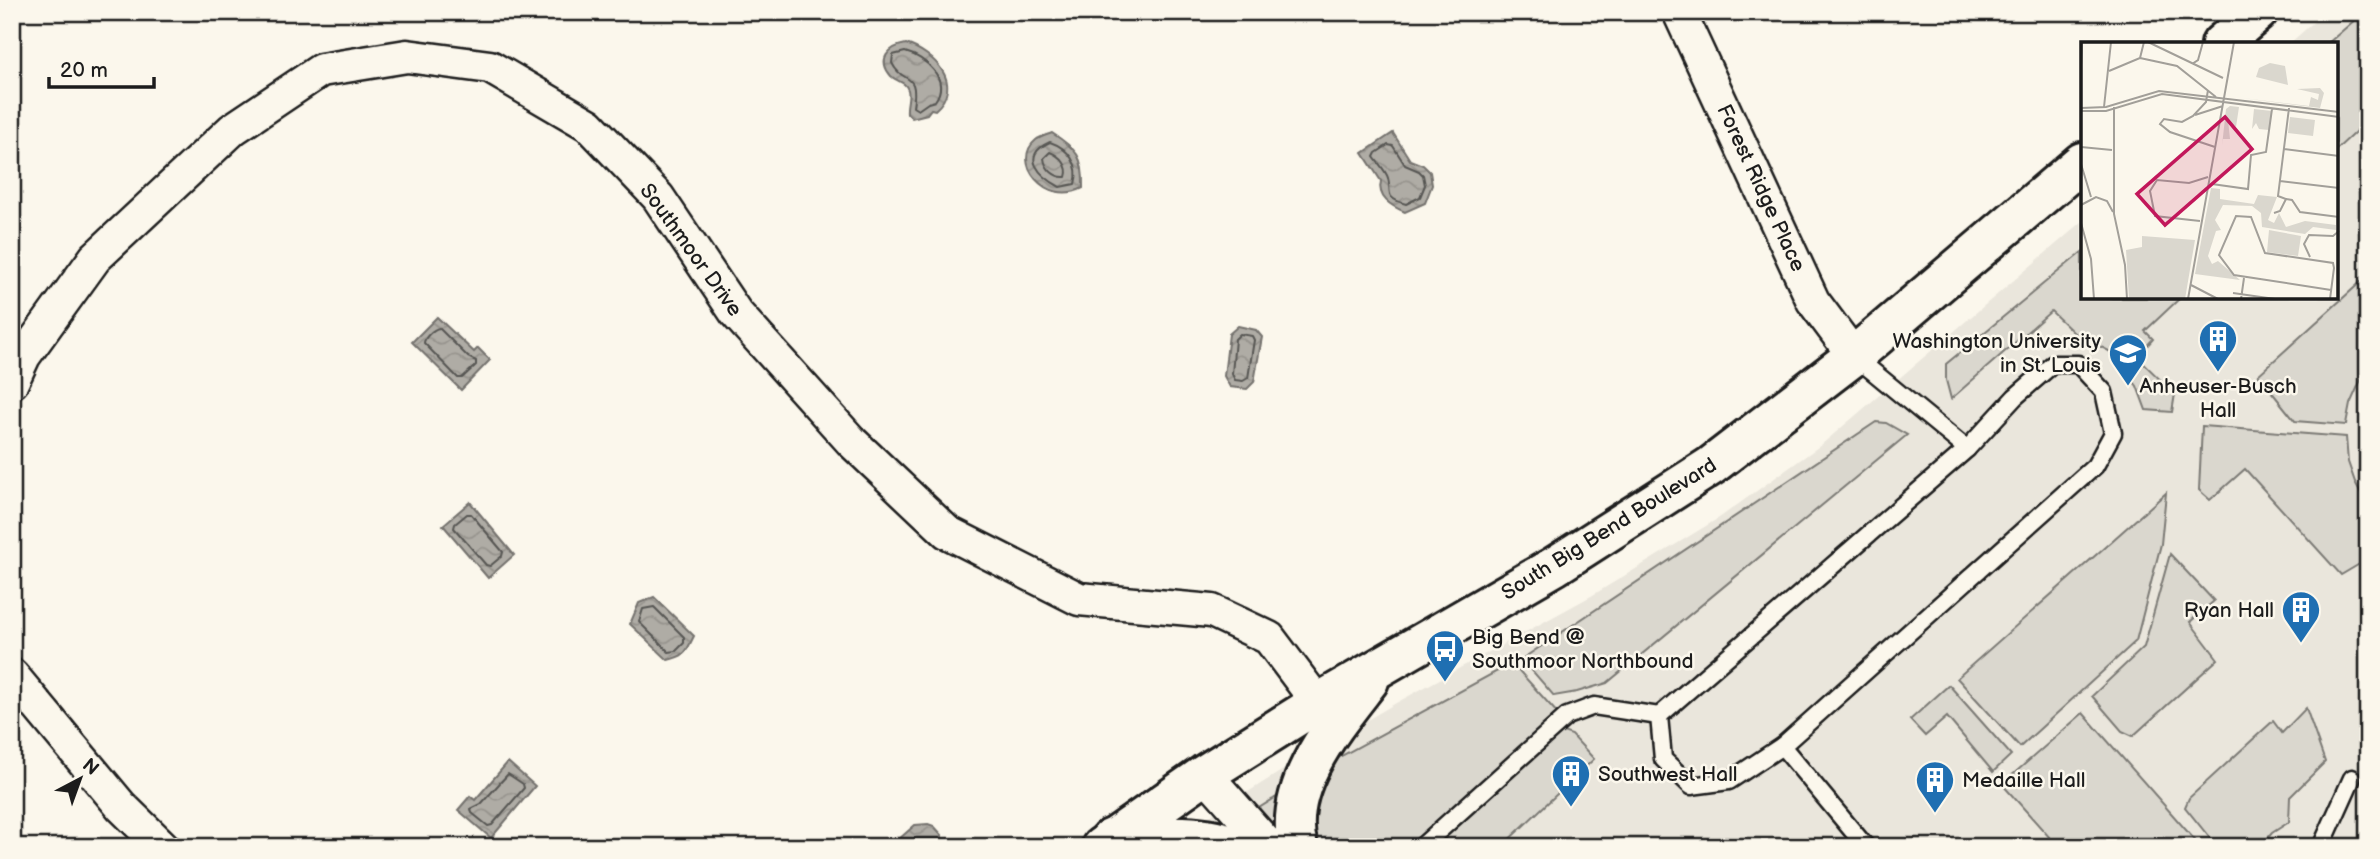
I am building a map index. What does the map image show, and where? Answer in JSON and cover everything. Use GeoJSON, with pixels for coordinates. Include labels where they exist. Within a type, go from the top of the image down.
{"type":"FeatureCollection","features":[{"type":"Feature","properties":{"kind":"main road"},"geometry":{"type":"LineString","coordinates":[[2223,42],[2258,12]]}},
{"type":"Feature","properties":{"kind":"main road","name":"South Big Bend Boulevard"},"geometry":{"type":"LineString","coordinates":[[1105,843],[1205,774],[1318,703],[1555,566],[1711,466],[1854,356],[2081,163]]}},
{"type":"Feature","properties":{"kind":"main road"},"geometry":{"type":"LineString","coordinates":[[1298,847],[1294,834],[1298,799],[1317,751],[1380,667]]}},
{"type":"Feature","properties":{"kind":"main road"},"geometry":{"type":"LineString","coordinates":[[1105,843],[1193,838],[1225,841],[1235,847]]}},
{"type":"Feature","properties":{"kind":"street","name":"Forest Ridge Place"},"geometry":{"type":"LineString","coordinates":[[1679,12],[1813,300],[1854,356]]}},
{"type":"Feature","properties":{"kind":"street","name":"Southmoor Drive"},"geometry":{"type":"LineString","coordinates":[[12,382],[24,356],[95,258],[233,128],[321,69],[407,56],[490,67],[589,125],[658,197],[736,313],[852,442],[947,532],[1079,599],[1212,611],[1269,638],[1318,703]]}},
{"type":"Feature","properties":{"kind":"street"},"geometry":{"type":"LineString","coordinates":[[12,675],[121,806],[163,847]]}},
{"type":"Feature","properties":{"kind":"street"},"geometry":{"type":"LineString","coordinates":[[1205,774],[1270,847]]}},
{"type":"Feature","properties":{"kind":"lane"},"geometry":{"type":"LineString","coordinates":[[1854,356],[1967,449]]}},
{"type":"Feature","properties":{"kind":"lane"},"geometry":{"type":"LineString","coordinates":[[1421,847],[1567,716],[1594,706],[1659,716],[1967,449],[2015,397],[2053,364],[2078,364],[2104,392],[2113,433],[2095,466],[1782,746],[1729,781],[1691,786],[1663,759],[1659,716]]}},
{"type":"Feature","properties":{"kind":"lane"},"geometry":{"type":"LineString","coordinates":[[1782,746],[1866,847]]}},
{"type":"Feature","properties":{"kind":"lane"},"geometry":{"type":"LineString","coordinates":[[2321,847],[2352,778]]}},
{"type":"Feature","properties":{"kind":"shaded area","name":"Washington University in St. Louis"},"geometry":{"type":"Polygon","coordinates":[[[2325,12],[2368,12],[2368,847],[1165,847],[1286,768],[1396,703],[1593,595],[1719,518],[1821,445],[2081,223],[2081,299],[2338,299],[2338,42],[2291,42],[2325,12]]]}},
{"type":"Feature","properties":{"kind":"shaded area"},"geometry":{"type":"Polygon","coordinates":[[[2364,12],[2368,12],[2368,120],[2338,148],[2338,42],[2329,42],[2364,12]]]}},
{"type":"Feature","properties":{"kind":"shaded area"},"geometry":{"type":"Polygon","coordinates":[[[2081,253],[2081,299],[2179,299],[2145,331],[2153,339],[2137,357],[2175,394],[2172,412],[2146,410],[2137,386],[2111,352],[2074,333],[2051,311],[1951,399],[1946,380],[1946,364],[2081,253]]]}},
{"type":"Feature","properties":{"kind":"shaded area"},"geometry":{"type":"Polygon","coordinates":[[[2363,280],[2368,285],[2368,364],[2350,404],[2346,425],[2295,421],[2258,375],[2363,280]]]}},
{"type":"Feature","properties":{"kind":"shaded area"},"geometry":{"type":"Polygon","coordinates":[[[1876,422],[1886,423],[1907,435],[1607,683],[1554,696],[1522,659],[1876,422]]]}},
{"type":"Feature","properties":{"kind":"shaded area"},"geometry":{"type":"Polygon","coordinates":[[[2202,426],[2346,437],[2348,462],[2368,506],[2368,559],[2341,575],[2245,469],[2210,500],[2199,490],[2202,426]]]}},
{"type":"Feature","properties":{"kind":"shaded area"},"geometry":{"type":"Polygon","coordinates":[[[2166,493],[2161,544],[2136,641],[2020,747],[1957,678],[2166,493]]]}},
{"type":"Feature","properties":{"kind":"shaded area"},"geometry":{"type":"Polygon","coordinates":[[[2170,554],[2214,601],[2190,622],[2218,659],[2133,736],[2122,731],[2092,696],[2144,647],[2170,554]]]}},
{"type":"Feature","properties":{"kind":"shaded area"},"geometry":{"type":"Polygon","coordinates":[[[1512,663],[1559,715],[1560,731],[1572,735],[1594,759],[1501,847],[1293,847],[1259,808],[1343,755],[1512,663]]]}},
{"type":"Feature","properties":{"kind":"shaded area"},"geometry":{"type":"Polygon","coordinates":[[[1949,685],[2011,755],[1993,772],[1947,717],[1925,736],[1910,720],[1949,685]]]}},
{"type":"Feature","properties":{"kind":"shaded area"},"geometry":{"type":"Polygon","coordinates":[[[2306,708],[2325,762],[2290,797],[2289,822],[2272,833],[2260,847],[2217,847],[2185,807],[2189,798],[2273,721],[2282,733],[2306,708]]]}},
{"type":"Feature","properties":{"kind":"shaded area"},"geometry":{"type":"Polygon","coordinates":[[[2083,713],[2201,847],[2058,847],[2002,784],[2083,713]]]}},
{"type":"Feature","properties":{"kind":"water"},"geometry":{"type":"Polygon","coordinates":[[[906,44],[927,54],[935,62],[946,80],[947,90],[944,100],[935,110],[931,109],[927,114],[912,118],[907,113],[907,87],[891,76],[885,65],[890,51],[906,44]]]}},
{"type":"Feature","properties":{"kind":"water"},"geometry":{"type":"Polygon","coordinates":[[[1052,133],[1068,144],[1077,155],[1082,169],[1083,188],[1069,192],[1056,191],[1045,187],[1029,169],[1029,149],[1036,140],[1052,133]]]}},
{"type":"Feature","properties":{"kind":"water"},"geometry":{"type":"Polygon","coordinates":[[[1393,133],[1410,160],[1423,165],[1430,172],[1432,185],[1425,203],[1405,212],[1383,197],[1381,181],[1363,153],[1393,133]]]}},
{"type":"Feature","properties":{"kind":"water"},"geometry":{"type":"Polygon","coordinates":[[[437,317],[474,352],[478,348],[490,360],[461,390],[412,342],[437,317]]]}},
{"type":"Feature","properties":{"kind":"water"},"geometry":{"type":"Polygon","coordinates":[[[1238,326],[1256,330],[1262,337],[1254,382],[1247,389],[1230,387],[1224,376],[1229,334],[1238,326]]]}},
{"type":"Feature","properties":{"kind":"water"},"geometry":{"type":"Polygon","coordinates":[[[470,502],[514,555],[488,578],[443,525],[470,502]]]}},
{"type":"Feature","properties":{"kind":"water"},"geometry":{"type":"Polygon","coordinates":[[[654,597],[694,636],[679,657],[668,660],[630,624],[639,603],[654,597]]]}},
{"type":"Feature","properties":{"kind":"water"},"geometry":{"type":"Polygon","coordinates":[[[508,762],[535,786],[491,838],[458,810],[470,796],[475,800],[508,762]]]}},
{"type":"Feature","properties":{"kind":"water"},"geometry":{"type":"Polygon","coordinates":[[[915,825],[934,826],[942,835],[942,847],[890,847],[915,825]]]}},
{"type":"Feature","properties":{"kind":"place","name":"Anheuser-Busch Hall"},"geometry":{"type":"Point","coordinates":[2218,373]}},
{"type":"Feature","properties":{"kind":"place","name":"Washington University in St. Louis"},"geometry":{"type":"Point","coordinates":[2128,387]}},
{"type":"Feature","properties":{"kind":"place","name":"Ryan Hall"},"geometry":{"type":"Point","coordinates":[2301,644]}},
{"type":"Feature","properties":{"kind":"place","name":"Big Bend @ Southmoor Northbound"},"geometry":{"type":"Point","coordinates":[1445,683]}},
{"type":"Feature","properties":{"kind":"place","name":"Southwest Hall"},"geometry":{"type":"Point","coordinates":[1571,808]}},
{"type":"Feature","properties":{"kind":"place","name":"Medaille Hall"},"geometry":{"type":"Point","coordinates":[1935,814]}}]}
